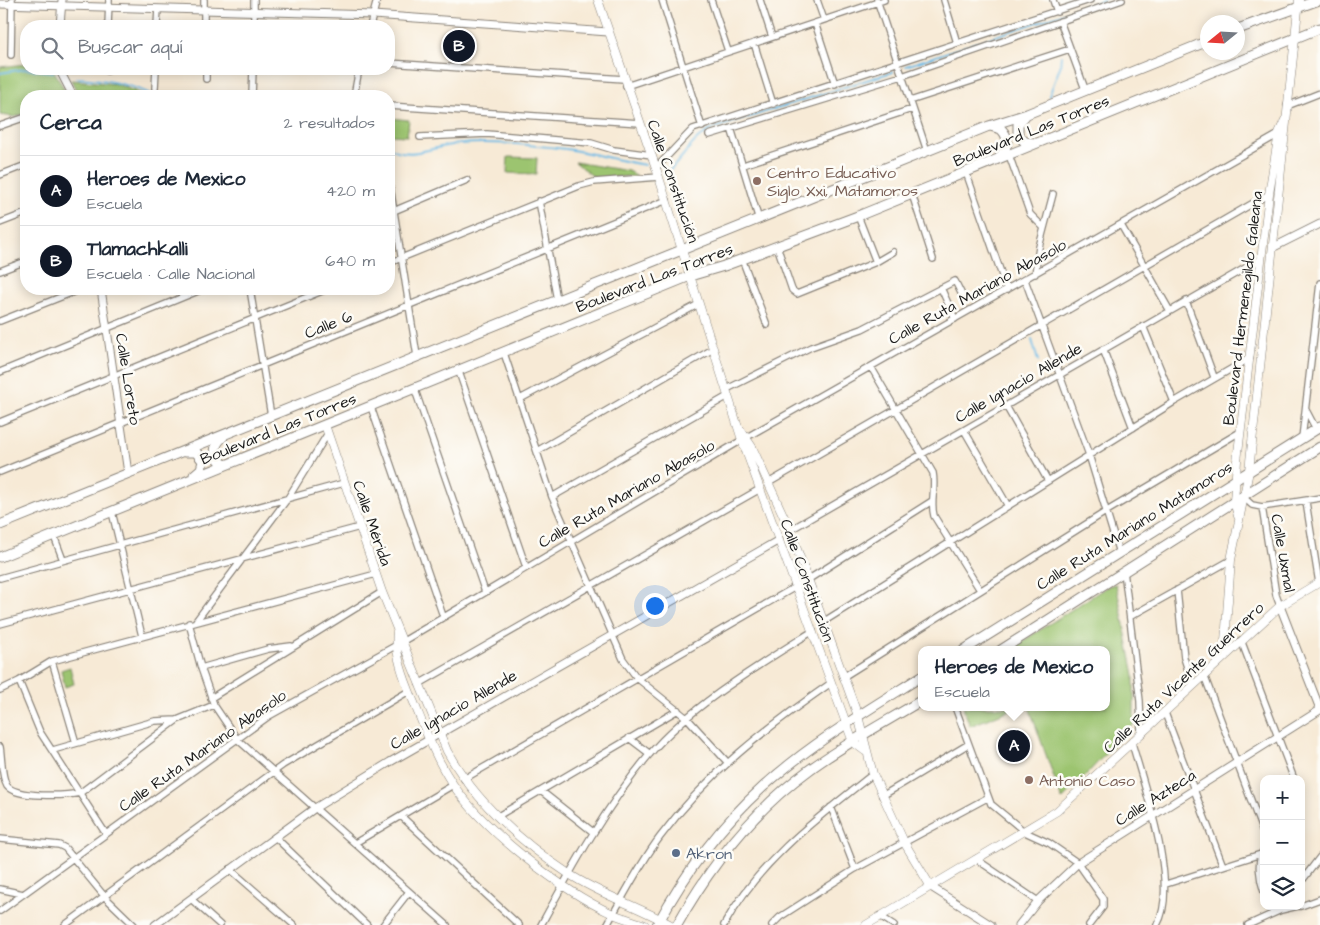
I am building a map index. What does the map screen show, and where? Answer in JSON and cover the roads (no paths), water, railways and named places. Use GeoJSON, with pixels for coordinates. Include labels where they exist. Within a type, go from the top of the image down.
{"type":"FeatureCollection","features":[{"type":"Feature","properties":{"kind":"main road","name":"Calle Constitución"},"geometry":{"type":"LineString","coordinates":[[598,0],[667,200],[739,428],[853,742]]}},
{"type":"Feature","properties":{"kind":"main road"},"geometry":{"type":"LineString","coordinates":[[1245,26],[1299,4],[1318,0]]}},
{"type":"Feature","properties":{"kind":"main road","name":"Boulevard Hermenegildo Galeana"},"geometry":{"type":"LineString","coordinates":[[1238,516],[1234,501],[1234,479],[1261,259],[1270,194],[1285,120],[1299,4]]}},
{"type":"Feature","properties":{"kind":"main road","name":"Boulevard Las Torres"},"geometry":{"type":"LineString","coordinates":[[0,557],[225,465],[326,429],[371,406],[415,390],[690,276],[742,260],[858,216],[1320,28]]}},
{"type":"Feature","properties":{"kind":"main road","name":"Boulevard Las Torres"},"geometry":{"type":"LineString","coordinates":[[0,526],[926,151],[989,126],[1027,114],[1200,44]]}},
{"type":"Feature","properties":{"kind":"main road"},"geometry":{"type":"LineString","coordinates":[[1027,114],[1018,124],[1018,135],[1025,142],[1036,144]]}},
{"type":"Feature","properties":{"kind":"main road"},"geometry":{"type":"LineString","coordinates":[[989,126],[1001,129],[1007,139],[1006,146],[999,158]]}},
{"type":"Feature","properties":{"kind":"main road","name":"Boulevard Hermenegildo Galeana"},"geometry":{"type":"LineString","coordinates":[[1224,655],[1231,560],[1242,496],[1249,471],[1274,247],[1283,132]]}},
{"type":"Feature","properties":{"kind":"main road","name":"Calle Ruta Mariano Matamoros"},"geometry":{"type":"LineString","coordinates":[[970,646],[1318,428]]}},
{"type":"Feature","properties":{"kind":"main road","name":"Calle Mérida"},"geometry":{"type":"LineString","coordinates":[[326,429],[397,630],[399,644]]}},
{"type":"Feature","properties":{"kind":"main road"},"geometry":{"type":"LineString","coordinates":[[225,465],[216,457],[215,448],[219,441],[232,432]]}},
{"type":"Feature","properties":{"kind":"main road","name":"Calle Constitución"},"geometry":{"type":"LineString","coordinates":[[744,439],[770,482],[809,579],[858,716],[864,735],[866,751],[882,796],[904,842],[931,887]]}},
{"type":"Feature","properties":{"kind":"main road","name":"Calle Ruta Mariano Matamoros"},"geometry":{"type":"LineString","coordinates":[[1007,646],[1320,447]]}},
{"type":"Feature","properties":{"kind":"main road"},"geometry":{"type":"LineString","coordinates":[[180,453],[196,452],[203,461],[201,469],[188,480]]}},
{"type":"Feature","properties":{"kind":"main road","name":"Calle Ruta Vicente Guerrero"},"geometry":{"type":"LineString","coordinates":[[866,925],[1025,832],[1068,803],[1241,640],[1280,606],[1319,582]]}},
{"type":"Feature","properties":{"kind":"main road"},"geometry":{"type":"LineString","coordinates":[[399,644],[419,684],[447,751],[464,779],[498,816],[526,841],[569,874],[659,922],[671,925]]}},
{"type":"Feature","properties":{"kind":"main road"},"geometry":{"type":"LineString","coordinates":[[399,644],[409,691],[429,740],[453,785],[478,815],[501,836],[563,884],[613,914],[645,925]]}},
{"type":"Feature","properties":{"kind":"main road"},"geometry":{"type":"LineString","coordinates":[[659,922],[698,858],[740,809],[775,776],[846,724],[918,678]]}},
{"type":"Feature","properties":{"kind":"main road"},"geometry":{"type":"LineString","coordinates":[[677,925],[701,886],[745,829],[791,784],[853,742],[918,702]]}},
{"type":"Feature","properties":{"kind":"main road"},"geometry":{"type":"LineString","coordinates":[[853,742],[866,751]]}},
{"type":"Feature","properties":{"kind":"street"},"geometry":{"type":"LineString","coordinates":[[158,0],[158,20]]}},
{"type":"Feature","properties":{"kind":"street"},"geometry":{"type":"LineString","coordinates":[[204,0],[204,20]]}},
{"type":"Feature","properties":{"kind":"street"},"geometry":{"type":"LineString","coordinates":[[254,0],[254,20]]}},
{"type":"Feature","properties":{"kind":"street"},"geometry":{"type":"LineString","coordinates":[[372,20],[376,0]]}},
{"type":"Feature","properties":{"kind":"street"},"geometry":{"type":"LineString","coordinates":[[662,0],[702,127]]}},
{"type":"Feature","properties":{"kind":"street"},"geometry":{"type":"LineString","coordinates":[[711,0],[728,51]]}},
{"type":"Feature","properties":{"kind":"street"},"geometry":{"type":"LineString","coordinates":[[760,0],[772,37]]}},
{"type":"Feature","properties":{"kind":"street"},"geometry":{"type":"LineString","coordinates":[[817,0],[824,20]]}},
{"type":"Feature","properties":{"kind":"street"},"geometry":{"type":"LineString","coordinates":[[944,0],[957,43]]}},
{"type":"Feature","properties":{"kind":"street"},"geometry":{"type":"LineString","coordinates":[[1053,0],[1057,12]]}},
{"type":"Feature","properties":{"kind":"street"},"geometry":{"type":"LineString","coordinates":[[656,168],[690,131],[1090,0]]}},
{"type":"Feature","properties":{"kind":"street"},"geometry":{"type":"LineString","coordinates":[[709,135],[902,76],[1122,0]]}},
{"type":"Feature","properties":{"kind":"street"},"geometry":{"type":"LineString","coordinates":[[395,63],[625,82],[754,43],[880,1],[926,151]]}},
{"type":"Feature","properties":{"kind":"street"},"geometry":{"type":"LineString","coordinates":[[0,4],[12,2],[109,4],[158,9],[373,15],[608,32]]}},
{"type":"Feature","properties":{"kind":"street"},"geometry":{"type":"LineString","coordinates":[[11,55],[12,2]]}},
{"type":"Feature","properties":{"kind":"street"},"geometry":{"type":"LineString","coordinates":[[61,20],[62,3]]}},
{"type":"Feature","properties":{"kind":"street"},"geometry":{"type":"LineString","coordinates":[[108,20],[109,4]]}},
{"type":"Feature","properties":{"kind":"street"},"geometry":{"type":"LineString","coordinates":[[1060,21],[1085,89]]}},
{"type":"Feature","properties":{"kind":"street"},"geometry":{"type":"LineString","coordinates":[[815,23],[835,84]]}},
{"type":"Feature","properties":{"kind":"street"},"geometry":{"type":"LineString","coordinates":[[754,43],[773,104]]}},
{"type":"Feature","properties":{"kind":"street"},"geometry":{"type":"LineString","coordinates":[[910,101],[1070,49]]}},
{"type":"Feature","properties":{"kind":"street"},"geometry":{"type":"LineString","coordinates":[[62,75],[70,90]]}},
{"type":"Feature","properties":{"kind":"street"},"geometry":{"type":"LineString","coordinates":[[155,88],[156,75]]}},
{"type":"Feature","properties":{"kind":"street"},"geometry":{"type":"LineString","coordinates":[[252,90],[253,75]]}},
{"type":"Feature","properties":{"kind":"street"},"geometry":{"type":"LineString","coordinates":[[355,90],[358,75]]}},
{"type":"Feature","properties":{"kind":"street"},"geometry":{"type":"LineString","coordinates":[[1287,106],[1320,93]]}},
{"type":"Feature","properties":{"kind":"street"},"geometry":{"type":"LineString","coordinates":[[395,106],[640,124]]}},
{"type":"Feature","properties":{"kind":"street"},"geometry":{"type":"LineString","coordinates":[[743,165],[912,109]]}},
{"type":"Feature","properties":{"kind":"street"},"geometry":{"type":"LineString","coordinates":[[0,126],[20,119]]}},
{"type":"Feature","properties":{"kind":"street"},"geometry":{"type":"LineString","coordinates":[[731,128],[759,220]]}},
{"type":"Feature","properties":{"kind":"street","name":"Calle Ruta Mariano Abasolo"},"geometry":{"type":"LineString","coordinates":[[0,911],[269,716],[399,644],[443,616],[744,439],[1283,132]]}},
{"type":"Feature","properties":{"kind":"street"},"geometry":{"type":"LineString","coordinates":[[420,137],[487,134],[591,143],[614,150],[652,155]]}},
{"type":"Feature","properties":{"kind":"street"},"geometry":{"type":"LineString","coordinates":[[1009,155],[1030,214],[1043,227]]}},
{"type":"Feature","properties":{"kind":"street"},"geometry":{"type":"LineString","coordinates":[[0,175],[20,167]]}},
{"type":"Feature","properties":{"kind":"street"},"geometry":{"type":"LineString","coordinates":[[966,172],[1007,290]]}},
{"type":"Feature","properties":{"kind":"street"},"geometry":{"type":"LineString","coordinates":[[395,260],[539,201],[594,182],[659,178]]}},
{"type":"Feature","properties":{"kind":"street"},"geometry":{"type":"LineString","coordinates":[[395,211],[467,180]]}},
{"type":"Feature","properties":{"kind":"street"},"geometry":{"type":"LineString","coordinates":[[912,194],[933,259]]}},
{"type":"Feature","properties":{"kind":"street"},"geometry":{"type":"LineString","coordinates":[[1035,274],[1043,227],[1053,194]]}},
{"type":"Feature","properties":{"kind":"street"},"geometry":{"type":"LineString","coordinates":[[770,482],[1270,194]]}},
{"type":"Feature","properties":{"kind":"street","name":"Calle 6"},"geometry":{"type":"LineString","coordinates":[[0,472],[122,424],[667,200]]}},
{"type":"Feature","properties":{"kind":"street"},"geometry":{"type":"LineString","coordinates":[[539,201],[557,300]]}},
{"type":"Feature","properties":{"kind":"street"},"geometry":{"type":"LineString","coordinates":[[0,223],[20,216]]}},
{"type":"Feature","properties":{"kind":"street"},"geometry":{"type":"LineString","coordinates":[[858,216],[876,262]]}},
{"type":"Feature","properties":{"kind":"street"},"geometry":{"type":"LineString","coordinates":[[395,224],[403,257],[417,356]]}},
{"type":"Feature","properties":{"kind":"street"},"geometry":{"type":"LineString","coordinates":[[1274,247],[1320,224]]}},
{"type":"Feature","properties":{"kind":"street"},"geometry":{"type":"LineString","coordinates":[[1121,225],[1170,311]]}},
{"type":"Feature","properties":{"kind":"street"},"geometry":{"type":"LineString","coordinates":[[778,246],[792,290],[797,294],[876,262],[893,252]]}},
{"type":"Feature","properties":{"kind":"street","name":"Calle Ignacio Allende"},"geometry":{"type":"LineString","coordinates":[[790,530],[922,452],[964,430],[1261,259]]}},
{"type":"Feature","properties":{"kind":"street"},"geometry":{"type":"LineString","coordinates":[[742,260],[767,325]]}},
{"type":"Feature","properties":{"kind":"street"},"geometry":{"type":"LineString","coordinates":[[0,271],[20,263]]}},
{"type":"Feature","properties":{"kind":"street"},"geometry":{"type":"LineString","coordinates":[[1025,280],[1089,455],[1119,552]]}},
{"type":"Feature","properties":{"kind":"street"},"geometry":{"type":"LineString","coordinates":[[552,497],[727,392],[811,346],[862,329],[955,281],[965,302]]}},
{"type":"Feature","properties":{"kind":"street"},"geometry":{"type":"LineString","coordinates":[[1302,438],[1320,283]]}},
{"type":"Feature","properties":{"kind":"street"},"geometry":{"type":"LineString","coordinates":[[942,288],[954,319]]}},
{"type":"Feature","properties":{"kind":"street"},"geometry":{"type":"LineString","coordinates":[[0,321],[66,295]]}},
{"type":"Feature","properties":{"kind":"street","name":"Calle Loreto"},"geometry":{"type":"LineString","coordinates":[[102,295],[128,473]]}},
{"type":"Feature","properties":{"kind":"street"},"geometry":{"type":"LineString","coordinates":[[0,372],[188,295]]}},
{"type":"Feature","properties":{"kind":"street"},"geometry":{"type":"LineString","coordinates":[[251,295],[271,416]]}},
{"type":"Feature","properties":{"kind":"street"},"geometry":{"type":"LineString","coordinates":[[0,422],[312,295]]}},
{"type":"Feature","properties":{"kind":"street"},"geometry":{"type":"LineString","coordinates":[[1186,301],[1214,378]]}},
{"type":"Feature","properties":{"kind":"street"},"geometry":{"type":"LineString","coordinates":[[520,399],[699,304]]}},
{"type":"Feature","properties":{"kind":"street"},"geometry":{"type":"LineString","coordinates":[[1143,326],[1174,402]]}},
{"type":"Feature","properties":{"kind":"street"},"geometry":{"type":"LineString","coordinates":[[537,451],[713,349]]}},
{"type":"Feature","properties":{"kind":"street"},"geometry":{"type":"LineString","coordinates":[[1103,349],[1133,428]]}},
{"type":"Feature","properties":{"kind":"street"},"geometry":{"type":"LineString","coordinates":[[504,353],[552,497],[623,659],[637,678],[688,719],[728,763]]}},
{"type":"Feature","properties":{"kind":"street"},"geometry":{"type":"LineString","coordinates":[[824,622],[1174,402],[1250,358]]}},
{"type":"Feature","properties":{"kind":"street"},"geometry":{"type":"LineString","coordinates":[[872,367],[922,452],[932,473],[935,484],[932,501],[934,516],[980,590]]}},
{"type":"Feature","properties":{"kind":"street"},"geometry":{"type":"LineString","coordinates":[[459,372],[526,567]]}},
{"type":"Feature","properties":{"kind":"street"},"geometry":{"type":"LineString","coordinates":[[415,390],[484,592]]}},
{"type":"Feature","properties":{"kind":"street"},"geometry":{"type":"LineString","coordinates":[[371,406],[443,616]]}},
{"type":"Feature","properties":{"kind":"street"},"geometry":{"type":"LineString","coordinates":[[1006,406],[1048,481]]}},
{"type":"Feature","properties":{"kind":"street"},"geometry":{"type":"LineString","coordinates":[[1306,410],[1318,428]]}},
{"type":"Feature","properties":{"kind":"street"},"geometry":{"type":"LineString","coordinates":[[196,621],[288,498],[326,429]]}},
{"type":"Feature","properties":{"kind":"street"},"geometry":{"type":"LineString","coordinates":[[964,430],[1008,506]]}},
{"type":"Feature","properties":{"kind":"street"},"geometry":{"type":"LineString","coordinates":[[843,677],[1107,511],[1240,432]]}},
{"type":"Feature","properties":{"kind":"street"},"geometry":{"type":"LineString","coordinates":[[0,578],[344,484]]}},
{"type":"Feature","properties":{"kind":"street"},"geometry":{"type":"LineString","coordinates":[[419,684],[760,489]]}},
{"type":"Feature","properties":{"kind":"street","name":"Calle Uxmal"},"geometry":{"type":"LineString","coordinates":[[1242,496],[1252,505],[1262,507],[1276,595],[1320,710]]}},
{"type":"Feature","properties":{"kind":"street"},"geometry":{"type":"LineString","coordinates":[[1262,507],[1306,502],[1320,498]]}},
{"type":"Feature","properties":{"kind":"street"},"geometry":{"type":"LineString","coordinates":[[464,779],[809,579],[932,501]]}},
{"type":"Feature","properties":{"kind":"street"},"geometry":{"type":"LineString","coordinates":[[1306,502],[1319,582]]}},
{"type":"Feature","properties":{"kind":"street"},"geometry":{"type":"LineString","coordinates":[[112,512],[142,636]]}},
{"type":"Feature","properties":{"kind":"street"},"geometry":{"type":"LineString","coordinates":[[0,624],[360,528]]}},
{"type":"Feature","properties":{"kind":"street"},"geometry":{"type":"LineString","coordinates":[[54,536],[63,560]]}},
{"type":"Feature","properties":{"kind":"street","name":"Calle Ignacio Allende"},"geometry":{"type":"LineString","coordinates":[[156,925],[315,808],[612,634],[779,540]]}},
{"type":"Feature","properties":{"kind":"street"},"geometry":{"type":"LineString","coordinates":[[1131,616],[1231,560]]}},
{"type":"Feature","properties":{"kind":"street"},"geometry":{"type":"LineString","coordinates":[[1124,571],[1140,700],[1141,734]]}},
{"type":"Feature","properties":{"kind":"street"},"geometry":{"type":"LineString","coordinates":[[0,690],[52,661],[376,574]]}},
{"type":"Feature","properties":{"kind":"street"},"geometry":{"type":"LineString","coordinates":[[1177,590],[1184,658],[1194,685]]}},
{"type":"Feature","properties":{"kind":"street"},"geometry":{"type":"LineString","coordinates":[[212,698],[382,592]]}},
{"type":"Feature","properties":{"kind":"street"},"geometry":{"type":"LineString","coordinates":[[189,623],[201,668],[214,705],[237,739],[355,843],[408,893],[447,925]]}},
{"type":"Feature","properties":{"kind":"street"},"geometry":{"type":"LineString","coordinates":[[541,925],[593,832],[650,754],[706,703],[813,631]]}},
{"type":"Feature","properties":{"kind":"street"},"geometry":{"type":"LineString","coordinates":[[1241,640],[1292,775]]}},
{"type":"Feature","properties":{"kind":"street"},"geometry":{"type":"LineString","coordinates":[[201,668],[268,650],[295,646]]}},
{"type":"Feature","properties":{"kind":"street"},"geometry":{"type":"LineString","coordinates":[[52,661],[76,744]]}},
{"type":"Feature","properties":{"kind":"street"},"geometry":{"type":"LineString","coordinates":[[1204,675],[1260,825]]}},
{"type":"Feature","properties":{"kind":"street"},"geometry":{"type":"LineString","coordinates":[[19,681],[40,732],[106,834]]}},
{"type":"Feature","properties":{"kind":"street"},"geometry":{"type":"LineString","coordinates":[[607,925],[660,837],[684,808],[747,744],[774,722],[831,683]]}},
{"type":"Feature","properties":{"kind":"street"},"geometry":{"type":"LineString","coordinates":[[65,925],[283,765],[409,691]]}},
{"type":"Feature","properties":{"kind":"street"},"geometry":{"type":"LineString","coordinates":[[0,747],[5,780],[8,787],[16,792],[64,796],[80,793],[177,720],[214,705]]}},
{"type":"Feature","properties":{"kind":"street"},"geometry":{"type":"LineString","coordinates":[[498,816],[678,710]]}},
{"type":"Feature","properties":{"kind":"street","name":"Calle Azteca"},"geometry":{"type":"LineString","coordinates":[[1019,925],[1038,902],[1078,864],[1152,814],[1320,710]]}},
{"type":"Feature","properties":{"kind":"street"},"geometry":{"type":"LineString","coordinates":[[956,711],[967,745],[991,804],[1025,832],[1049,843],[1078,864],[1089,877],[1104,902],[1104,907],[1089,925]]}},
{"type":"Feature","properties":{"kind":"street"},"geometry":{"type":"LineString","coordinates":[[1165,713],[1223,866]]}},
{"type":"Feature","properties":{"kind":"street"},"geometry":{"type":"LineString","coordinates":[[53,750],[155,721],[177,720]]}},
{"type":"Feature","properties":{"kind":"street"},"geometry":{"type":"LineString","coordinates":[[630,738],[650,754]]}},
{"type":"Feature","properties":{"kind":"street"},"geometry":{"type":"LineString","coordinates":[[1132,743],[1152,814],[1166,884],[1165,908],[1157,925]]}},
{"type":"Feature","properties":{"kind":"street"},"geometry":{"type":"LineString","coordinates":[[882,796],[967,745]]}},
{"type":"Feature","properties":{"kind":"street"},"geometry":{"type":"LineString","coordinates":[[724,925],[736,904],[778,853],[873,774]]}},
{"type":"Feature","properties":{"kind":"street"},"geometry":{"type":"LineString","coordinates":[[355,843],[453,785]]}},
{"type":"Feature","properties":{"kind":"street"},"geometry":{"type":"LineString","coordinates":[[541,791],[593,832]]}},
{"type":"Feature","properties":{"kind":"street"},"geometry":{"type":"LineString","coordinates":[[772,925],[780,917],[855,870],[987,798]]}},
{"type":"Feature","properties":{"kind":"street"},"geometry":{"type":"LineString","coordinates":[[831,807],[855,870]]}},
{"type":"Feature","properties":{"kind":"street"},"geometry":{"type":"LineString","coordinates":[[401,816],[519,925]]}},
{"type":"Feature","properties":{"kind":"street"},"geometry":{"type":"LineString","coordinates":[[275,837],[366,925]]}},
{"type":"Feature","properties":{"kind":"street"},"geometry":{"type":"LineString","coordinates":[[0,839],[59,845],[65,848],[105,896],[134,925]]}},
{"type":"Feature","properties":{"kind":"street"},"geometry":{"type":"LineString","coordinates":[[1166,884],[1260,853]]}},
{"type":"Feature","properties":{"kind":"street"},"geometry":{"type":"LineString","coordinates":[[1305,877],[1320,857]]}},
{"type":"Feature","properties":{"kind":"street"},"geometry":{"type":"LineString","coordinates":[[976,859],[1038,902]]}},
{"type":"Feature","properties":{"kind":"street"},"geometry":{"type":"LineString","coordinates":[[230,869],[294,925]]}},
{"type":"Feature","properties":{"kind":"street"},"geometry":{"type":"LineString","coordinates":[[931,887],[991,925]]}},
{"type":"Feature","properties":{"kind":"street"},"geometry":{"type":"LineString","coordinates":[[0,889],[23,894]]}},
{"type":"Feature","properties":{"kind":"street"},"geometry":{"type":"LineString","coordinates":[[383,925],[408,893]]}},
{"type":"Feature","properties":{"kind":"street"},"geometry":{"type":"LineString","coordinates":[[191,899],[220,925]]}},
{"type":"Feature","properties":{"kind":"street"},"geometry":{"type":"LineString","coordinates":[[1305,904],[1320,899]]}},
{"type":"Feature","properties":{"kind":"street"},"geometry":{"type":"LineString","coordinates":[[1248,925],[1278,910]]}},
{"type":"Feature","properties":{"kind":"street"},"geometry":{"type":"LineString","coordinates":[[880,916],[894,925]]}},
{"type":"Feature","properties":{"kind":"waterway"},"geometry":{"type":"LineString","coordinates":[[906,66],[1104,0]]}},
{"type":"Feature","properties":{"kind":"waterway"},"geometry":{"type":"LineString","coordinates":[[1049,96],[1060,67],[1061,56]]}},
{"type":"Feature","properties":{"kind":"waterway"},"geometry":{"type":"LineString","coordinates":[[0,73],[20,70]]}},
{"type":"Feature","properties":{"kind":"waterway"},"geometry":{"type":"LineString","coordinates":[[669,171],[700,137],[715,128],[892,72]]}},
{"type":"Feature","properties":{"kind":"waterway"},"geometry":{"type":"LineString","coordinates":[[76,78],[116,82],[140,90]]}},
{"type":"Feature","properties":{"kind":"waterway"},"geometry":{"type":"LineString","coordinates":[[395,150],[406,153],[459,144],[513,144],[566,149],[645,165]]}},
{"type":"Feature","properties":{"kind":"waterway"},"geometry":{"type":"LineString","coordinates":[[1032,340],[1038,361]]}},
{"type":"Feature","properties":{"kind":"place","name":"Tlamachkalli"},"geometry":{"type":"Point","coordinates":[459,46]}},
{"type":"Feature","properties":{"kind":"place","name":"Centro Educativo Siglo Xxi, Matamoros"},"geometry":{"type":"Point","coordinates":[757,181]}},
{"type":"Feature","properties":{"kind":"place","name":"Heroes de Mexico"},"geometry":{"type":"Point","coordinates":[1014,746]}},
{"type":"Feature","properties":{"kind":"place","name":"Antonio Caso"},"geometry":{"type":"Point","coordinates":[1029,780]}},
{"type":"Feature","properties":{"kind":"place","name":"Akron"},"geometry":{"type":"Point","coordinates":[676,853]}}]}
